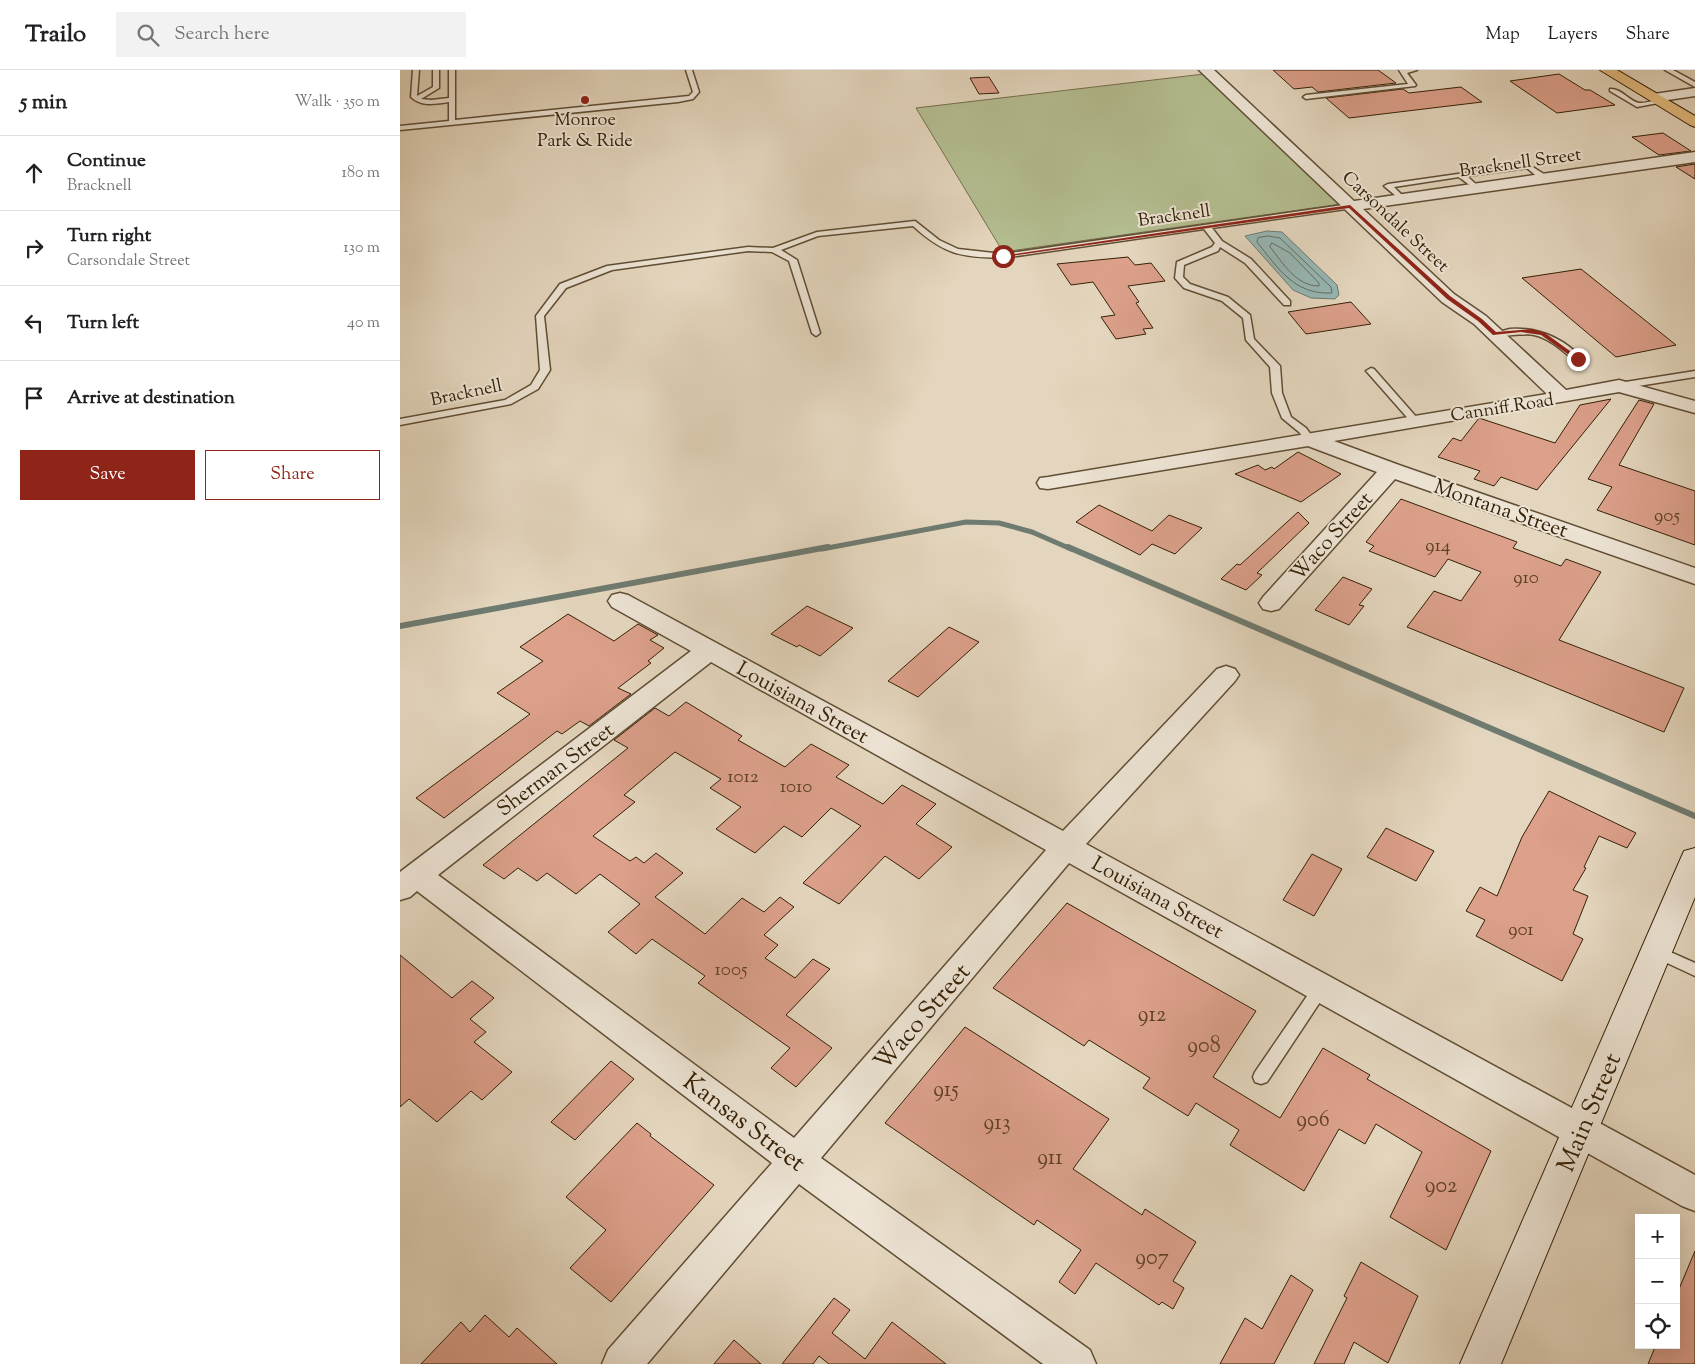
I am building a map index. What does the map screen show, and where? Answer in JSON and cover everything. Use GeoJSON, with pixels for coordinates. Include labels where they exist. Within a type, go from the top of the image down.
{"type":"FeatureCollection","features":[{"type":"Feature","properties":{"kind":"main road"},"geometry":{"type":"LineString","coordinates":[[1607,70],[1695,122]]}},
{"type":"Feature","properties":{"kind":"main road"},"geometry":{"type":"LineString","coordinates":[[1662,85],[1695,104]]}},
{"type":"Feature","properties":{"kind":"street","name":"Carsondale Street"},"geometry":{"type":"LineString","coordinates":[[1206,70],[1448,298],[1480,320],[1562,397]]}},
{"type":"Feature","properties":{"kind":"street"},"geometry":{"type":"LineString","coordinates":[[1657,100],[1678,94],[1695,92]]}},
{"type":"Feature","properties":{"kind":"street","name":"Bracknell Street"},"geometry":{"type":"LineString","coordinates":[[1350,206],[1695,157]]}},
{"type":"Feature","properties":{"kind":"street"},"geometry":{"type":"LineString","coordinates":[[1619,386],[1695,407]]}},
{"type":"Feature","properties":{"kind":"street","name":"Canniff Road"},"geometry":{"type":"LineString","coordinates":[[1309,438],[1619,386]]}},
{"type":"Feature","properties":{"kind":"street"},"geometry":{"type":"LineString","coordinates":[[1048,483],[1309,438]]}},
{"type":"Feature","properties":{"kind":"street","name":"Montana Street"},"geometry":{"type":"LineString","coordinates":[[1309,438],[1390,470],[1695,576]]}},
{"type":"Feature","properties":{"kind":"street","name":"Waco Street"},"geometry":{"type":"LineString","coordinates":[[1271,603],[1390,470]]}},
{"type":"Feature","properties":{"kind":"street","name":"Louisiana Street"},"geometry":{"type":"LineString","coordinates":[[620,600],[1695,1194]]}},
{"type":"Feature","properties":{"kind":"street","name":"Sherman Street"},"geometry":{"type":"LineString","coordinates":[[409,881],[710,650]]}},
{"type":"Feature","properties":{"kind":"street","name":"Waco Street"},"geometry":{"type":"LineString","coordinates":[[622,1364],[1066,847],[1226,675]]}},
{"type":"Feature","properties":{"kind":"street","name":"Main Street"},"geometry":{"type":"LineString","coordinates":[[1480,1364],[1695,860]]}},
{"type":"Feature","properties":{"kind":"street","name":"Kansas Street"},"geometry":{"type":"LineString","coordinates":[[409,881],[1076,1364]]}},
{"type":"Feature","properties":{"kind":"lane"},"geometry":{"type":"LineString","coordinates":[[416,70],[413,96],[416,99],[427,102],[452,98]]}},
{"type":"Feature","properties":{"kind":"lane"},"geometry":{"type":"LineString","coordinates":[[416,99],[436,88],[436,70]]}},
{"type":"Feature","properties":{"kind":"lane"},"geometry":{"type":"LineString","coordinates":[[452,70],[452,124]]}},
{"type":"Feature","properties":{"kind":"lane"},"geometry":{"type":"LineString","coordinates":[[400,130],[691,98],[696,92],[689,70]]}},
{"type":"Feature","properties":{"kind":"lane"},"geometry":{"type":"LineString","coordinates":[[1306,97],[1413,85],[1402,72],[1414,70]]}},
{"type":"Feature","properties":{"kind":"lane"},"geometry":{"type":"LineString","coordinates":[[1668,70],[1695,85]]}},
{"type":"Feature","properties":{"kind":"lane"},"geometry":{"type":"LineString","coordinates":[[1612,90],[1636,105],[1657,100]]}},
{"type":"Feature","properties":{"kind":"lane"},"geometry":{"type":"LineString","coordinates":[[1402,198],[1388,186],[1528,166],[1544,178]]}},
{"type":"Feature","properties":{"kind":"lane"},"geometry":{"type":"LineString","coordinates":[[1461,175],[1476,188]]}},
{"type":"Feature","properties":{"kind":"lane","name":"Bracknell"},"geometry":{"type":"LineString","coordinates":[[400,422],[508,402],[535,387],[545,370],[540,316],[563,286],[610,268],[748,249],[774,250],[817,234],[915,223],[946,249],[968,254],[1003,256],[1350,206]]}},
{"type":"Feature","properties":{"kind":"lane"},"geometry":{"type":"LineString","coordinates":[[1206,226],[1219,243],[1248,261],[1287,303]]}},
{"type":"Feature","properties":{"kind":"lane"},"geometry":{"type":"LineString","coordinates":[[1219,243],[1215,249],[1180,264],[1179,278],[1187,286],[1225,299],[1247,316],[1250,340],[1274,366],[1277,393],[1287,418],[1303,430],[1309,438]]}},
{"type":"Feature","properties":{"kind":"lane"},"geometry":{"type":"LineString","coordinates":[[774,250],[793,260],[816,333]]}},
{"type":"Feature","properties":{"kind":"lane"},"geometry":{"type":"LineString","coordinates":[[1495,334],[1526,330],[1543,334],[1578,359]]}},
{"type":"Feature","properties":{"kind":"lane"},"geometry":{"type":"LineString","coordinates":[[1371,371],[1414,421]]}},
{"type":"Feature","properties":{"kind":"lane","name":"Canniff Road"},"geometry":{"type":"LineString","coordinates":[[1619,386],[1695,374]]}},
{"type":"Feature","properties":{"kind":"lane"},"geometry":{"type":"LineString","coordinates":[[1657,952],[1695,970]]}},
{"type":"Feature","properties":{"kind":"lane"},"geometry":{"type":"LineString","coordinates":[[1261,1077],[1321,988]]}},
{"type":"Feature","properties":{"kind":"green space"},"geometry":{"type":"Polygon","coordinates":[[[1204,74],[1341,204],[1003,252],[916,108],[1204,74]]]}},
{"type":"Feature","properties":{"kind":"water"},"geometry":{"type":"Polygon","coordinates":[[[1267,231],[1282,232],[1337,285],[1339,295],[1335,299],[1311,298],[1293,290],[1245,236],[1267,231]]]}},
{"type":"Feature","properties":{"kind":"building"},"geometry":{"type":"Polygon","coordinates":[[[1273,70],[1378,70],[1396,83],[1318,92],[1312,87],[1294,89],[1273,70]]]}},
{"type":"Feature","properties":{"kind":"building"},"geometry":{"type":"Polygon","coordinates":[[[1559,74],[1615,105],[1557,113],[1510,81],[1559,74]]]}},
{"type":"Feature","properties":{"kind":"building"},"geometry":{"type":"Polygon","coordinates":[[[989,77],[999,93],[979,94],[970,78],[989,77]]]}},
{"type":"Feature","properties":{"kind":"building"},"geometry":{"type":"Polygon","coordinates":[[[1461,87],[1482,102],[1349,118],[1326,98],[1403,89],[1409,93],[1461,87]]]}},
{"type":"Feature","properties":{"kind":"building"},"geometry":{"type":"Polygon","coordinates":[[[1663,133],[1691,151],[1659,155],[1632,137],[1663,133]]]}},
{"type":"Feature","properties":{"kind":"building"},"geometry":{"type":"Polygon","coordinates":[[[1695,164],[1695,179],[1676,167],[1695,164]]]}},
{"type":"Feature","properties":{"kind":"building"},"geometry":{"type":"Polygon","coordinates":[[[1128,257],[1135,265],[1151,263],[1165,281],[1128,286],[1139,302],[1136,303],[1153,328],[1143,329],[1146,334],[1116,339],[1101,317],[1115,315],[1093,282],[1071,285],[1057,264],[1128,257]]]}},
{"type":"Feature","properties":{"kind":"building"},"geometry":{"type":"Polygon","coordinates":[[[1581,269],[1676,345],[1616,357],[1522,278],[1581,269]]]}},
{"type":"Feature","properties":{"kind":"building"},"geometry":{"type":"Polygon","coordinates":[[[1351,302],[1371,324],[1306,334],[1288,312],[1351,302]]]}},
{"type":"Feature","properties":{"kind":"building"},"geometry":{"type":"Polygon","coordinates":[[[1611,399],[1537,490],[1501,477],[1494,486],[1474,479],[1480,471],[1438,457],[1453,438],[1461,441],[1479,418],[1555,443],[1580,405],[1611,399]]]}},
{"type":"Feature","properties":{"kind":"building"},"geometry":{"type":"Polygon","coordinates":[[[1639,400],[1654,404],[1619,465],[1695,491],[1695,545],[1597,510],[1612,487],[1588,479],[1639,400]]]}},
{"type":"Feature","properties":{"kind":"building"},"geometry":{"type":"Polygon","coordinates":[[[1298,452],[1341,474],[1301,502],[1235,474],[1258,465],[1265,470],[1272,467],[1274,469],[1298,452]]]}},
{"type":"Feature","properties":{"kind":"building"},"geometry":{"type":"Polygon","coordinates":[[[1401,499],[1517,542],[1513,548],[1561,566],[1566,559],[1601,572],[1559,640],[1684,688],[1664,732],[1407,627],[1434,591],[1461,601],[1481,572],[1448,559],[1435,577],[1369,551],[1374,546],[1366,542],[1401,499]]]}},
{"type":"Feature","properties":{"kind":"building"},"geometry":{"type":"Polygon","coordinates":[[[1099,505],[1152,531],[1169,515],[1202,528],[1175,554],[1152,544],[1140,555],[1076,522],[1099,505]]]}},
{"type":"Feature","properties":{"kind":"building"},"geometry":{"type":"Polygon","coordinates":[[[1298,512],[1309,523],[1257,573],[1262,575],[1246,590],[1221,579],[1237,564],[1240,565],[1298,512]]]}},
{"type":"Feature","properties":{"kind":"building"},"geometry":{"type":"Polygon","coordinates":[[[1343,577],[1372,589],[1359,605],[1364,606],[1349,625],[1315,610],[1343,577]]]}},
{"type":"Feature","properties":{"kind":"building"},"geometry":{"type":"Polygon","coordinates":[[[807,606],[853,628],[820,656],[771,634],[807,606]]]}},
{"type":"Feature","properties":{"kind":"building"},"geometry":{"type":"Polygon","coordinates":[[[568,614],[614,641],[638,624],[658,635],[650,640],[664,648],[648,661],[651,663],[618,688],[631,694],[589,726],[580,721],[562,734],[557,731],[444,818],[416,798],[530,714],[497,693],[543,661],[520,647],[568,614]]]}},
{"type":"Feature","properties":{"kind":"building"},"geometry":{"type":"Polygon","coordinates":[[[949,627],[979,642],[918,697],[888,681],[949,627]]]}},
{"type":"Feature","properties":{"kind":"building"},"geometry":{"type":"Polygon","coordinates":[[[686,702],[742,736],[738,740],[785,767],[811,744],[849,765],[836,777],[883,804],[902,785],[936,804],[916,824],[952,847],[919,879],[885,856],[839,904],[803,883],[861,826],[831,808],[802,837],[784,826],[755,853],[716,829],[741,807],[710,788],[721,779],[675,752],[624,795],[635,802],[593,836],[630,861],[636,857],[644,863],[656,853],[683,873],[655,897],[705,934],[742,898],[764,912],[780,897],[794,907],[764,935],[778,945],[765,958],[795,978],[813,959],[830,969],[786,1015],[832,1048],[796,1087],[771,1068],[790,1048],[698,983],[705,976],[652,939],[636,954],[608,932],[640,904],[600,874],[576,894],[547,873],[537,881],[518,868],[504,879],[483,865],[628,748],[614,740],[655,708],[669,716],[686,702]]]}},
{"type":"Feature","properties":{"kind":"building"},"geometry":{"type":"Polygon","coordinates":[[[1549,791],[1636,833],[1627,848],[1599,836],[1584,867],[1586,868],[1573,890],[1588,896],[1573,934],[1583,939],[1562,981],[1476,936],[1485,920],[1466,911],[1480,887],[1497,896],[1522,837],[1549,791]]]}},
{"type":"Feature","properties":{"kind":"building"},"geometry":{"type":"Polygon","coordinates":[[[1386,828],[1434,851],[1416,881],[1367,857],[1386,828]]]}},
{"type":"Feature","properties":{"kind":"building"},"geometry":{"type":"Polygon","coordinates":[[[1312,854],[1342,869],[1314,916],[1283,900],[1312,854]]]}},
{"type":"Feature","properties":{"kind":"building"},"geometry":{"type":"Polygon","coordinates":[[[1067,903],[1256,1011],[1213,1077],[1280,1118],[1323,1048],[1370,1075],[1367,1079],[1491,1151],[1446,1250],[1390,1217],[1422,1152],[1376,1124],[1365,1144],[1339,1129],[1304,1191],[1230,1145],[1239,1130],[1196,1103],[1188,1116],[1143,1088],[1150,1078],[1089,1040],[1084,1046],[993,988],[1067,903]]]}},
{"type":"Feature","properties":{"kind":"building"},"geometry":{"type":"Polygon","coordinates":[[[400,955],[452,998],[472,981],[494,998],[470,1019],[486,1032],[474,1042],[512,1072],[482,1100],[471,1091],[437,1122],[409,1099],[400,1107],[400,955]]]}},
{"type":"Feature","properties":{"kind":"building"},"geometry":{"type":"Polygon","coordinates":[[[965,1027],[1109,1119],[1073,1169],[1142,1215],[1145,1209],[1196,1242],[1173,1281],[1184,1288],[1173,1309],[1162,1302],[1159,1305],[1096,1263],[1075,1294],[1059,1282],[1081,1250],[1037,1220],[1034,1225],[885,1123],[965,1027]]]}},
{"type":"Feature","properties":{"kind":"building"},"geometry":{"type":"Polygon","coordinates":[[[611,1061],[634,1079],[575,1140],[551,1122],[611,1061]]]}},
{"type":"Feature","properties":{"kind":"building"},"geometry":{"type":"Polygon","coordinates":[[[637,1123],[651,1134],[650,1136],[714,1185],[611,1302],[570,1268],[606,1230],[566,1197],[637,1123]]]}},
{"type":"Feature","properties":{"kind":"building"},"geometry":{"type":"Polygon","coordinates":[[[1695,1251],[1695,1364],[1648,1364],[1654,1349],[1680,1349],[1680,1287],[1695,1251]]]}},
{"type":"Feature","properties":{"kind":"building"},"geometry":{"type":"Polygon","coordinates":[[[1361,1262],[1418,1296],[1388,1363],[1354,1342],[1344,1364],[1314,1364],[1347,1298],[1344,1296],[1361,1262]]]}},
{"type":"Feature","properties":{"kind":"building"},"geometry":{"type":"Polygon","coordinates":[[[1291,1275],[1313,1290],[1274,1364],[1220,1364],[1245,1318],[1262,1329],[1291,1275]]]}},
{"type":"Feature","properties":{"kind":"building"},"geometry":{"type":"Polygon","coordinates":[[[834,1298],[850,1310],[832,1333],[865,1359],[892,1322],[946,1364],[829,1364],[819,1356],[813,1364],[782,1364],[834,1298]]]}},
{"type":"Feature","properties":{"kind":"building"},"geometry":{"type":"Polygon","coordinates":[[[485,1315],[509,1337],[517,1328],[557,1364],[421,1364],[461,1322],[470,1332],[485,1315]]]}},
{"type":"Feature","properties":{"kind":"building"},"geometry":{"type":"Polygon","coordinates":[[[734,1340],[761,1364],[714,1364],[734,1340]]]}},
{"type":"Feature","properties":{"kind":"waterway"},"geometry":{"type":"LineString","coordinates":[[822,549],[966,522],[999,523],[1032,532],[1071,549]]}},
{"type":"Feature","properties":{"kind":"waterway"},"geometry":{"type":"LineString","coordinates":[[400,626],[828,547]]}},
{"type":"Feature","properties":{"kind":"waterway"},"geometry":{"type":"LineString","coordinates":[[1068,547],[1695,816]]}},
{"type":"Feature","properties":{"kind":"place","name":"Monroe Park & Ride"},"geometry":{"type":"Point","coordinates":[585,100]}},
{"type":"Feature","properties":{"kind":"route"},"geometry":{"type":"LineString","coordinates":[[1003,256],[1350,206],[1448,298],[1480,320],[1495,334],[1532,330],[1552,339],[1578,359]]}}]}
